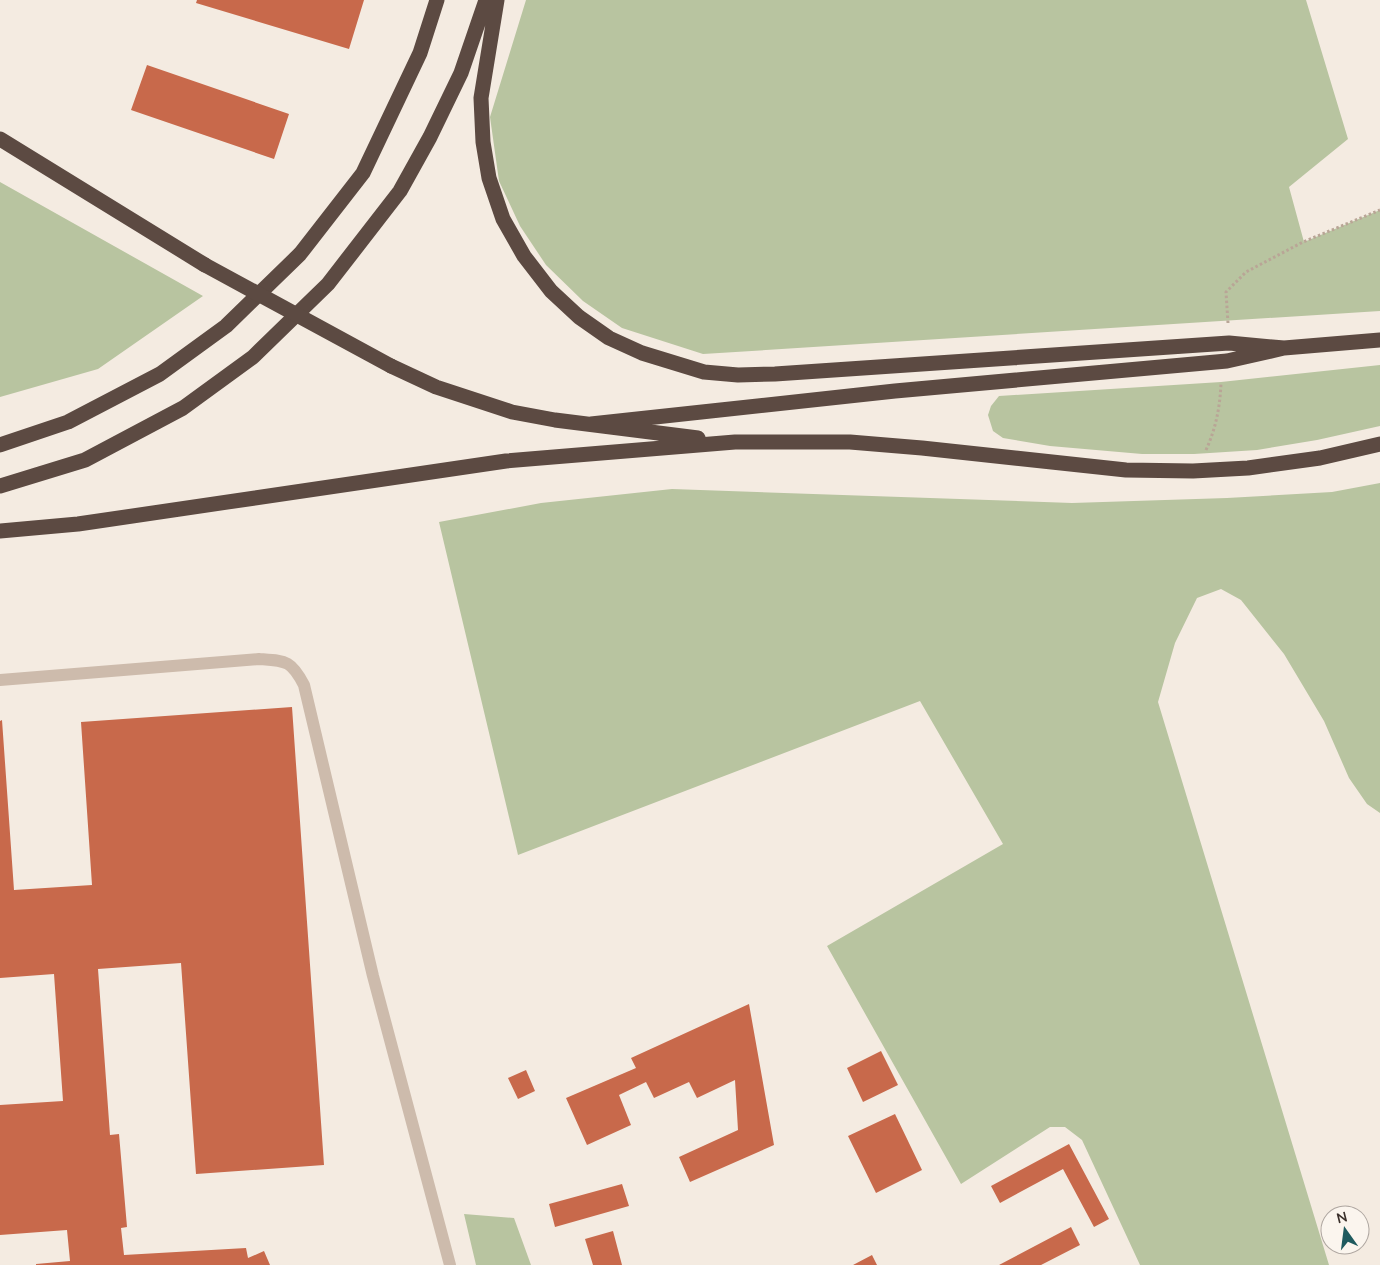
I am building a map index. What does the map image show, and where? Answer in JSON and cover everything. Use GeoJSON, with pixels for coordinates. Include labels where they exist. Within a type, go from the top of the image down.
{"type":"FeatureCollection","features":[{"type":"Feature","properties":{"kind":"highway"},"geometry":{"type":"LineString","coordinates":[[0,445],[68,422],[160,374],[226,326],[300,254],[363,173],[420,52],[437,0]]}},
{"type":"Feature","properties":{"kind":"highway"},"geometry":{"type":"LineString","coordinates":[[0,486],[85,460],[183,408],[253,356],[328,284],[400,191],[430,137],[460,73],[486,0]]}},
{"type":"Feature","properties":{"kind":"highway"},"geometry":{"type":"LineString","coordinates":[[497,0],[481,98],[489,178],[503,219],[524,256],[551,291],[579,317],[609,338],[642,353],[704,372],[738,375],[1229,343],[1284,348]]}},
{"type":"Feature","properties":{"kind":"highway"},"geometry":{"type":"LineString","coordinates":[[0,139],[205,265],[391,366],[436,388],[503,409],[555,420],[734,442]]}},
{"type":"Feature","properties":{"kind":"highway"},"geometry":{"type":"LineString","coordinates":[[591,424],[895,391],[1226,361],[1284,348],[1380,340]]}},
{"type":"Feature","properties":{"kind":"highway"},"geometry":{"type":"LineString","coordinates":[[0,531],[78,524],[506,461],[734,442],[850,442],[1126,470],[1193,471],[1248,468],[1302,460],[1380,444]]}},
{"type":"Feature","properties":{"kind":"street"},"geometry":{"type":"LineString","coordinates":[[0,680],[259,659],[282,661],[296,669],[304,685],[373,976],[450,1265]]}},
{"type":"Feature","properties":{"kind":"path"},"geometry":{"type":"LineString","coordinates":[[1229,343],[1226,292],[1246,272],[1303,242],[1380,210]]}},
{"type":"Feature","properties":{"kind":"path"},"geometry":{"type":"LineString","coordinates":[[1193,471],[1205,453],[1214,432],[1226,361]]}},
{"type":"Feature","properties":{"kind":"green space"},"geometry":{"type":"Polygon","coordinates":[[[526,0],[1306,0],[1348,139],[1289,187],[1304,242],[1380,210],[1380,311],[703,354],[622,328],[583,301],[546,265],[520,226],[499,181],[490,117],[526,0]]]}},
{"type":"Feature","properties":{"kind":"green space"},"geometry":{"type":"Polygon","coordinates":[[[0,182],[203,296],[98,369],[0,397],[0,182]]]}},
{"type":"Feature","properties":{"kind":"green space"},"geometry":{"type":"Polygon","coordinates":[[[1380,365],[1380,426],[1317,440],[1257,450],[1194,454],[1142,454],[1050,446],[1003,438],[993,431],[988,415],[991,406],[999,396],[1221,382],[1380,365]]]}},
{"type":"Feature","properties":{"kind":"green space"},"geometry":{"type":"Polygon","coordinates":[[[1380,483],[1380,813],[1367,804],[1349,778],[1324,721],[1284,654],[1241,600],[1221,589],[1197,598],[1175,643],[1158,702],[1320,1235],[1320,1255],[1326,1255],[1329,1265],[1140,1265],[1082,1140],[1065,1127],[1050,1127],[961,1184],[827,946],[1003,844],[920,701],[518,855],[439,522],[541,503],[672,489],[1072,503],[1227,498],[1332,492],[1380,483]]]}},
{"type":"Feature","properties":{"kind":"green space"},"geometry":{"type":"Polygon","coordinates":[[[464,1214],[514,1218],[531,1265],[476,1265],[464,1214]]]}},
{"type":"Feature","properties":{"kind":"building"},"geometry":{"type":"Polygon","coordinates":[[[197,0],[364,0],[349,49],[196,3],[197,0]]]}},
{"type":"Feature","properties":{"kind":"building"},"geometry":{"type":"Polygon","coordinates":[[[147,65],[289,114],[274,159],[131,110],[147,65]]]}},
{"type":"Feature","properties":{"kind":"building"},"geometry":{"type":"Polygon","coordinates":[[[292,707],[324,1165],[196,1174],[181,963],[98,969],[110,1135],[119,1134],[127,1227],[121,1228],[124,1255],[246,1248],[248,1258],[264,1251],[270,1265],[36,1265],[70,1261],[67,1230],[0,1235],[0,1105],[63,1101],[54,974],[0,978],[0,721],[2,720],[14,890],[92,885],[81,722],[292,707]]]}},
{"type":"Feature","properties":{"kind":"building"},"geometry":{"type":"Polygon","coordinates":[[[749,1004],[774,1145],[690,1182],[679,1157],[738,1130],[735,1080],[697,1098],[689,1082],[654,1098],[646,1082],[619,1095],[631,1125],[587,1145],[566,1098],[636,1068],[631,1058],[749,1004]]]}},
{"type":"Feature","properties":{"kind":"building"},"geometry":{"type":"Polygon","coordinates":[[[881,1051],[898,1085],[863,1102],[847,1068],[881,1051]]]}},
{"type":"Feature","properties":{"kind":"building"},"geometry":{"type":"Polygon","coordinates":[[[526,1070],[535,1091],[518,1099],[508,1078],[526,1070]]]}},
{"type":"Feature","properties":{"kind":"building"},"geometry":{"type":"Polygon","coordinates":[[[895,1114],[922,1170],[876,1193],[848,1136],[895,1114]]]}},
{"type":"Feature","properties":{"kind":"building"},"geometry":{"type":"Polygon","coordinates":[[[1069,1144],[1109,1219],[1094,1227],[1063,1169],[1000,1203],[991,1186],[1069,1144]]]}},
{"type":"Feature","properties":{"kind":"building"},"geometry":{"type":"Polygon","coordinates":[[[622,1184],[629,1206],[555,1227],[549,1204],[622,1184]]]}},
{"type":"Feature","properties":{"kind":"building"},"geometry":{"type":"Polygon","coordinates":[[[1071,1227],[1080,1245],[1041,1265],[999,1265],[1071,1227]]]}},
{"type":"Feature","properties":{"kind":"building"},"geometry":{"type":"Polygon","coordinates":[[[613,1231],[622,1265],[593,1265],[585,1239],[613,1231]]]}},
{"type":"Feature","properties":{"kind":"building"},"geometry":{"type":"Polygon","coordinates":[[[872,1255],[877,1265],[853,1265],[872,1255]]]}}]}
